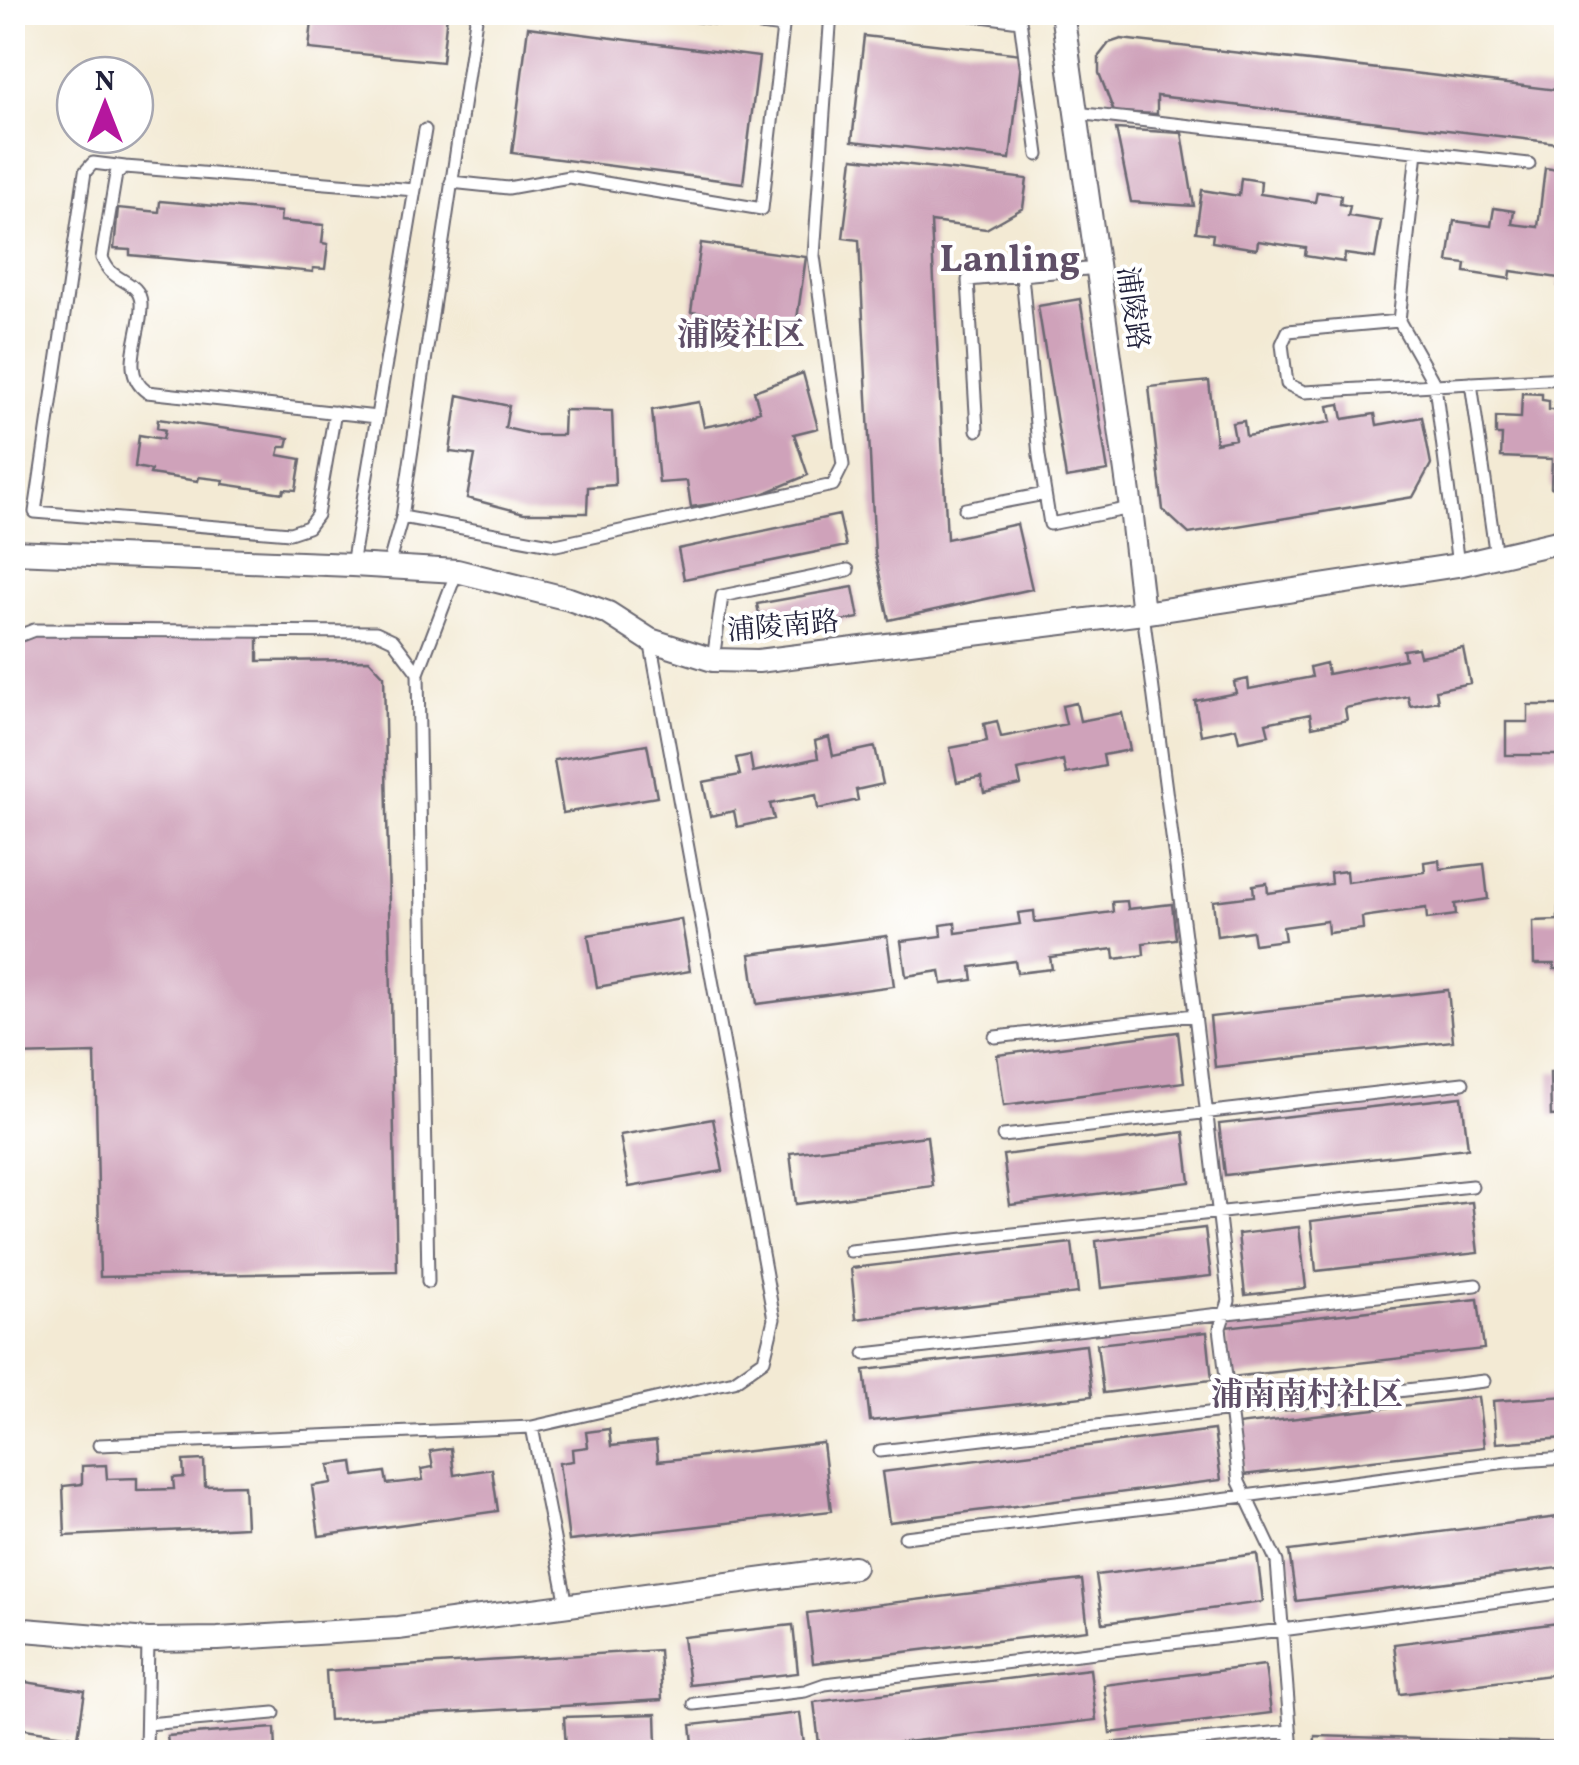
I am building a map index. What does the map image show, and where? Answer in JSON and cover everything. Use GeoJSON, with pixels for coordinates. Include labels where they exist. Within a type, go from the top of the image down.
{"type":"FeatureCollection","features":[{"type":"Feature","properties":{"kind":"street","name":"浦陵路"},"geometry":{"type":"LineString","coordinates":[[1062,12],[1143,613]]}},
{"type":"Feature","properties":{"kind":"street","name":"浦陵南路"},"geometry":{"type":"LineString","coordinates":[[12,552],[457,571],[569,598],[608,613],[650,640],[713,660],[758,661],[1143,613],[1458,565],[1566,540]]}},
{"type":"Feature","properties":{"kind":"street"},"geometry":{"type":"LineString","coordinates":[[12,1629],[148,1640],[398,1628],[854,1567]]}},
{"type":"Feature","properties":{"kind":"lane"},"geometry":{"type":"LineString","coordinates":[[388,566],[402,517],[477,12]]}},
{"type":"Feature","properties":{"kind":"lane"},"geometry":{"type":"LineString","coordinates":[[451,182],[508,188],[569,177],[762,209],[783,27],[667,12]]}},
{"type":"Feature","properties":{"kind":"lane"},"geometry":{"type":"LineString","coordinates":[[402,517],[556,545],[833,485],[842,465],[814,256],[831,12]]}},
{"type":"Feature","properties":{"kind":"lane"},"geometry":{"type":"LineString","coordinates":[[951,12],[1020,17],[1038,155]]}},
{"type":"Feature","properties":{"kind":"lane"},"geometry":{"type":"LineString","coordinates":[[1076,113],[1529,164]]}},
{"type":"Feature","properties":{"kind":"lane"},"geometry":{"type":"LineString","coordinates":[[352,565],[425,130]]}},
{"type":"Feature","properties":{"kind":"lane"},"geometry":{"type":"LineString","coordinates":[[1417,151],[1399,321],[1435,385],[1458,565]]}},
{"type":"Feature","properties":{"kind":"lane"},"geometry":{"type":"LineString","coordinates":[[335,412],[317,515],[308,527],[290,532],[35,512],[84,172],[93,164],[414,190]]}},
{"type":"Feature","properties":{"kind":"lane"},"geometry":{"type":"LineString","coordinates":[[125,168],[116,174],[102,258],[108,270],[137,289],[141,302],[132,371],[137,385],[148,392],[376,417]]}},
{"type":"Feature","properties":{"kind":"lane"},"geometry":{"type":"LineString","coordinates":[[978,430],[968,280],[1098,268]]}},
{"type":"Feature","properties":{"kind":"lane"},"geometry":{"type":"LineString","coordinates":[[1022,275],[1039,456],[1050,524],[1131,508]]}},
{"type":"Feature","properties":{"kind":"lane"},"geometry":{"type":"LineString","coordinates":[[1399,321],[1288,331],[1282,344],[1288,384],[1304,392],[1566,378]]}},
{"type":"Feature","properties":{"kind":"lane"},"geometry":{"type":"LineString","coordinates":[[1471,383],[1496,557]]}},
{"type":"Feature","properties":{"kind":"lane"},"geometry":{"type":"LineString","coordinates":[[965,509],[1045,494]]}},
{"type":"Feature","properties":{"kind":"lane"},"geometry":{"type":"LineString","coordinates":[[713,660],[722,596],[848,570]]}},
{"type":"Feature","properties":{"kind":"lane"},"geometry":{"type":"LineString","coordinates":[[428,1282],[418,673],[457,571]]}},
{"type":"Feature","properties":{"kind":"lane"},"geometry":{"type":"LineString","coordinates":[[1143,613],[1229,1301],[1220,1328],[1238,1482],[1276,1562],[1292,1752]]}},
{"type":"Feature","properties":{"kind":"lane"},"geometry":{"type":"LineString","coordinates":[[16,637],[34,630],[376,632],[393,640],[418,673]]}},
{"type":"Feature","properties":{"kind":"lane"},"geometry":{"type":"LineString","coordinates":[[99,1445],[532,1427],[734,1381],[764,1360],[774,1319],[650,640]]}},
{"type":"Feature","properties":{"kind":"lane"},"geometry":{"type":"LineString","coordinates":[[995,1037],[1195,1015]]}},
{"type":"Feature","properties":{"kind":"lane"},"geometry":{"type":"LineString","coordinates":[[1003,1136],[1462,1083]]}},
{"type":"Feature","properties":{"kind":"lane"},"geometry":{"type":"LineString","coordinates":[[850,1251],[1472,1186]]}},
{"type":"Feature","properties":{"kind":"lane"},"geometry":{"type":"LineString","coordinates":[[865,1354],[1476,1285]]}},
{"type":"Feature","properties":{"kind":"lane"},"geometry":{"type":"LineString","coordinates":[[880,1452],[1484,1381]]}},
{"type":"Feature","properties":{"kind":"lane"},"geometry":{"type":"LineString","coordinates":[[532,1427],[566,1605]]}},
{"type":"Feature","properties":{"kind":"lane"},"geometry":{"type":"LineString","coordinates":[[905,1537],[1507,1462],[1566,1458]]}},
{"type":"Feature","properties":{"kind":"lane"},"geometry":{"type":"LineString","coordinates":[[694,1704],[806,1691],[825,1684],[1566,1592]]}},
{"type":"Feature","properties":{"kind":"lane"},"geometry":{"type":"LineString","coordinates":[[146,1752],[148,1640]]}},
{"type":"Feature","properties":{"kind":"lane"},"geometry":{"type":"LineString","coordinates":[[147,1724],[274,1713]]}},
{"type":"Feature","properties":{"kind":"lane"},"geometry":{"type":"LineString","coordinates":[[1081,1752],[1290,1731]]}},
{"type":"Feature","properties":{"kind":"lane"},"geometry":{"type":"LineString","coordinates":[[12,1748],[46,1752]]}},
{"type":"Feature","properties":{"kind":"building"},"geometry":{"type":"Polygon","coordinates":[[[313,12],[447,14],[442,62],[309,49],[313,12]]]}},
{"type":"Feature","properties":{"kind":"building"},"geometry":{"type":"Polygon","coordinates":[[[528,27],[759,57],[743,183],[512,153],[528,27]]]}},
{"type":"Feature","properties":{"kind":"building"},"geometry":{"type":"Polygon","coordinates":[[[864,36],[1022,54],[1010,159],[852,141],[864,36]]]}},
{"type":"Feature","properties":{"kind":"building"},"geometry":{"type":"Polygon","coordinates":[[[1121,39],[1566,91],[1566,144],[1157,96],[1157,114],[1114,112],[1099,73],[1099,56],[1109,43],[1121,39]]]}},
{"type":"Feature","properties":{"kind":"building"},"geometry":{"type":"Polygon","coordinates":[[[1116,129],[1182,133],[1194,206],[1131,202],[1116,129]]]}},
{"type":"Feature","properties":{"kind":"building"},"geometry":{"type":"Polygon","coordinates":[[[853,158],[1027,179],[1023,208],[986,229],[931,222],[947,539],[1017,524],[1032,589],[889,620],[875,554],[859,240],[843,238],[853,158]]]}},
{"type":"Feature","properties":{"kind":"building"},"geometry":{"type":"Polygon","coordinates":[[[1545,168],[1566,171],[1566,287],[1558,286],[1559,278],[1511,271],[1510,279],[1465,272],[1466,264],[1448,262],[1454,221],[1491,226],[1494,208],[1514,211],[1512,224],[1538,227],[1545,168]]]}},
{"type":"Feature","properties":{"kind":"building"},"geometry":{"type":"Polygon","coordinates":[[[1241,178],[1261,181],[1260,194],[1315,202],[1317,192],[1341,195],[1340,204],[1350,206],[1348,216],[1381,221],[1375,258],[1345,254],[1344,262],[1305,256],[1306,248],[1258,241],[1257,249],[1212,242],[1213,234],[1196,232],[1202,190],[1239,196],[1241,178]]]}},
{"type":"Feature","properties":{"kind":"building"},"geometry":{"type":"Polygon","coordinates":[[[160,201],[281,212],[280,221],[324,225],[322,243],[328,244],[325,269],[313,268],[313,272],[130,255],[130,250],[114,249],[118,208],[159,212],[160,201]]]}},
{"type":"Feature","properties":{"kind":"building"},"geometry":{"type":"Polygon","coordinates":[[[701,243],[806,257],[796,326],[691,312],[701,243]]]}},
{"type":"Feature","properties":{"kind":"building"},"geometry":{"type":"Polygon","coordinates":[[[1080,299],[1108,471],[1066,478],[1038,306],[1080,299]]]}},
{"type":"Feature","properties":{"kind":"building"},"geometry":{"type":"Polygon","coordinates":[[[803,373],[818,428],[794,434],[808,475],[753,498],[691,507],[687,481],[659,483],[652,410],[699,402],[704,427],[730,422],[760,411],[754,391],[803,373]]]}},
{"type":"Feature","properties":{"kind":"building"},"geometry":{"type":"Polygon","coordinates":[[[1209,381],[1216,443],[1235,439],[1232,423],[1244,421],[1246,436],[1331,422],[1328,406],[1340,404],[1343,419],[1375,414],[1377,425],[1422,417],[1431,464],[1413,497],[1189,534],[1163,510],[1149,387],[1209,381]]]}},
{"type":"Feature","properties":{"kind":"building"},"geometry":{"type":"Polygon","coordinates":[[[1522,393],[1542,394],[1542,400],[1549,401],[1549,410],[1566,410],[1566,491],[1551,487],[1552,459],[1501,457],[1502,435],[1496,435],[1496,417],[1521,418],[1522,393]]]}},
{"type":"Feature","properties":{"kind":"building"},"geometry":{"type":"Polygon","coordinates":[[[458,395],[509,406],[505,428],[536,435],[563,435],[564,410],[612,411],[615,485],[588,487],[587,513],[524,513],[467,498],[475,455],[450,452],[458,395]]]}},
{"type":"Feature","properties":{"kind":"building"},"geometry":{"type":"Polygon","coordinates":[[[158,419],[289,438],[287,447],[280,447],[278,455],[301,459],[296,490],[284,489],[283,493],[223,484],[224,480],[199,477],[198,481],[150,474],[151,470],[135,467],[139,435],[163,439],[165,430],[157,428],[158,419]]]}},
{"type":"Feature","properties":{"kind":"building"},"geometry":{"type":"Polygon","coordinates":[[[839,515],[846,546],[684,579],[678,549],[839,515]]]}},
{"type":"Feature","properties":{"kind":"building"},"geometry":{"type":"Polygon","coordinates":[[[853,587],[859,618],[763,635],[757,604],[853,587]]]}},
{"type":"Feature","properties":{"kind":"building"},"geometry":{"type":"Polygon","coordinates":[[[258,629],[258,661],[369,660],[384,676],[397,1271],[100,1277],[95,1053],[12,1055],[12,632],[258,629]]]}},
{"type":"Feature","properties":{"kind":"building"},"geometry":{"type":"Polygon","coordinates":[[[1418,648],[1420,656],[1463,648],[1470,683],[1436,690],[1438,701],[1410,706],[1408,696],[1345,708],[1347,720],[1312,727],[1310,714],[1266,723],[1269,735],[1239,741],[1236,728],[1201,735],[1195,701],[1236,693],[1234,682],[1248,679],[1249,689],[1312,677],[1310,667],[1326,663],[1328,674],[1405,659],[1403,650],[1418,648]]]}},
{"type":"Feature","properties":{"kind":"building"},"geometry":{"type":"Polygon","coordinates":[[[1076,703],[1080,721],[1122,713],[1130,750],[1103,755],[1105,766],[1066,774],[1063,760],[1018,770],[1021,785],[984,793],[981,777],[957,782],[950,748],[987,741],[984,724],[997,721],[1001,737],[1066,724],[1062,706],[1076,703]]]}},
{"type":"Feature","properties":{"kind":"building"},"geometry":{"type":"Polygon","coordinates":[[[1528,705],[1566,705],[1566,755],[1506,755],[1506,722],[1528,722],[1528,705]]]}},
{"type":"Feature","properties":{"kind":"building"},"geometry":{"type":"Polygon","coordinates":[[[829,737],[833,756],[875,747],[883,784],[856,790],[858,800],[818,809],[816,795],[770,804],[774,819],[737,827],[734,811],[710,816],[703,782],[740,775],[736,758],[750,755],[753,772],[818,758],[815,741],[829,737]]]}},
{"type":"Feature","properties":{"kind":"building"},"geometry":{"type":"Polygon","coordinates":[[[647,744],[657,797],[563,813],[554,760],[647,744]]]}},
{"type":"Feature","properties":{"kind":"building"},"geometry":{"type":"Polygon","coordinates":[[[1439,860],[1440,869],[1484,864],[1488,899],[1455,904],[1456,915],[1427,919],[1426,908],[1362,917],[1363,929],[1328,933],[1327,921],[1283,927],[1285,940],[1254,944],[1252,931],[1217,936],[1213,901],[1254,896],[1253,885],[1267,883],[1268,893],[1331,884],[1330,873],[1346,871],[1347,882],[1425,872],[1424,862],[1439,860]]]}},
{"type":"Feature","properties":{"kind":"building"},"geometry":{"type":"Polygon","coordinates":[[[1127,901],[1128,909],[1172,904],[1176,939],[1143,943],[1144,955],[1115,959],[1114,949],[1050,957],[1052,969],[1017,973],[1015,961],[971,967],[973,980],[942,984],[940,971],[906,976],[901,941],[942,936],[941,925],[955,923],[956,933],[1020,924],[1018,913],[1034,911],[1035,922],[1113,912],[1112,902],[1127,901]]]}},
{"type":"Feature","properties":{"kind":"building"},"geometry":{"type":"Polygon","coordinates":[[[1558,908],[1566,908],[1566,969],[1554,969],[1554,964],[1534,964],[1533,921],[1558,920],[1558,908]]]}},
{"type":"Feature","properties":{"kind":"building"},"geometry":{"type":"Polygon","coordinates":[[[681,919],[690,971],[597,987],[588,935],[681,919]]]}},
{"type":"Feature","properties":{"kind":"building"},"geometry":{"type":"Polygon","coordinates":[[[887,936],[894,986],[757,1004],[750,954],[887,936]]]}},
{"type":"Feature","properties":{"kind":"building"},"geometry":{"type":"Polygon","coordinates":[[[1448,990],[1453,1041],[1215,1067],[1210,1017],[1448,990]]]}},
{"type":"Feature","properties":{"kind":"building"},"geometry":{"type":"Polygon","coordinates":[[[1178,1032],[1184,1082],[1004,1105],[997,1055],[1178,1032]]]}},
{"type":"Feature","properties":{"kind":"building"},"geometry":{"type":"Polygon","coordinates":[[[1550,1072],[1566,1072],[1566,1115],[1551,1116],[1550,1072]]]}},
{"type":"Feature","properties":{"kind":"building"},"geometry":{"type":"Polygon","coordinates":[[[1462,1097],[1468,1148],[1225,1175],[1219,1124],[1462,1097]]]}},
{"type":"Feature","properties":{"kind":"building"},"geometry":{"type":"Polygon","coordinates":[[[713,1119],[723,1171],[629,1187],[620,1135],[713,1119]]]}},
{"type":"Feature","properties":{"kind":"building"},"geometry":{"type":"Polygon","coordinates":[[[1184,1132],[1190,1182],[1010,1205],[1003,1155],[1184,1132]]]}},
{"type":"Feature","properties":{"kind":"building"},"geometry":{"type":"Polygon","coordinates":[[[927,1136],[933,1186],[796,1204],[790,1153],[927,1136]]]}},
{"type":"Feature","properties":{"kind":"building"},"geometry":{"type":"Polygon","coordinates":[[[1472,1202],[1478,1253],[1316,1271],[1311,1221],[1472,1202]]]}},
{"type":"Feature","properties":{"kind":"building"},"geometry":{"type":"Polygon","coordinates":[[[1566,1219],[1566,1267],[1563,1267],[1562,1220],[1566,1219]]]}},
{"type":"Feature","properties":{"kind":"building"},"geometry":{"type":"Polygon","coordinates":[[[1299,1227],[1306,1288],[1245,1295],[1238,1234],[1299,1227]]]}},
{"type":"Feature","properties":{"kind":"building"},"geometry":{"type":"Polygon","coordinates":[[[1205,1228],[1211,1276],[1101,1288],[1096,1241],[1205,1228]]]}},
{"type":"Feature","properties":{"kind":"building"},"geometry":{"type":"Polygon","coordinates":[[[1072,1243],[1078,1293],[856,1319],[851,1268],[1072,1243]]]}},
{"type":"Feature","properties":{"kind":"building"},"geometry":{"type":"Polygon","coordinates":[[[1478,1299],[1484,1349],[1231,1377],[1225,1327],[1478,1299]]]}},
{"type":"Feature","properties":{"kind":"building"},"geometry":{"type":"Polygon","coordinates":[[[1207,1332],[1212,1380],[1103,1393],[1097,1344],[1207,1332]]]}},
{"type":"Feature","properties":{"kind":"building"},"geometry":{"type":"Polygon","coordinates":[[[1086,1345],[1092,1396],[870,1421],[864,1370],[1086,1345]]]}},
{"type":"Feature","properties":{"kind":"building"},"geometry":{"type":"Polygon","coordinates":[[[1566,1396],[1566,1438],[1496,1443],[1493,1401],[1566,1396]]]}},
{"type":"Feature","properties":{"kind":"building"},"geometry":{"type":"Polygon","coordinates":[[[1478,1397],[1484,1447],[1243,1475],[1237,1425],[1478,1397]]]}},
{"type":"Feature","properties":{"kind":"building"},"geometry":{"type":"Polygon","coordinates":[[[609,1429],[611,1446],[656,1441],[658,1461],[823,1443],[831,1511],[569,1541],[559,1463],[573,1461],[572,1449],[588,1447],[586,1432],[609,1429]]]}},
{"type":"Feature","properties":{"kind":"building"},"geometry":{"type":"Polygon","coordinates":[[[1214,1430],[1221,1480],[889,1522],[882,1472],[1214,1430]]]}},
{"type":"Feature","properties":{"kind":"building"},"geometry":{"type":"Polygon","coordinates":[[[451,1448],[454,1475],[492,1469],[498,1511],[319,1536],[312,1486],[332,1483],[329,1465],[353,1462],[355,1476],[385,1472],[387,1484],[423,1480],[421,1469],[433,1467],[430,1451],[451,1448]]]}},
{"type":"Feature","properties":{"kind":"building"},"geometry":{"type":"Polygon","coordinates":[[[204,1460],[205,1486],[244,1485],[246,1527],[65,1536],[63,1486],[82,1484],[82,1466],[106,1465],[107,1479],[137,1478],[137,1490],[174,1489],[173,1478],[184,1477],[183,1461],[204,1460]]]}},
{"type":"Feature","properties":{"kind":"building"},"geometry":{"type":"Polygon","coordinates":[[[1566,1516],[1566,1567],[1296,1601],[1289,1551],[1566,1516]]]}},
{"type":"Feature","properties":{"kind":"building"},"geometry":{"type":"Polygon","coordinates":[[[1257,1554],[1263,1602],[1103,1623],[1096,1575],[1257,1554]]]}},
{"type":"Feature","properties":{"kind":"building"},"geometry":{"type":"Polygon","coordinates":[[[1082,1580],[1088,1630],[813,1663],[807,1613],[1082,1580]]]}},
{"type":"Feature","properties":{"kind":"building"},"geometry":{"type":"Polygon","coordinates":[[[1566,1622],[1566,1673],[1400,1694],[1394,1644],[1566,1622]]]}},
{"type":"Feature","properties":{"kind":"building"},"geometry":{"type":"Polygon","coordinates":[[[793,1625],[798,1673],[689,1685],[683,1637],[793,1625]]]}},
{"type":"Feature","properties":{"kind":"building"},"geometry":{"type":"Polygon","coordinates":[[[659,1650],[662,1700],[329,1720],[326,1671],[659,1650]]]}},
{"type":"Feature","properties":{"kind":"building"},"geometry":{"type":"Polygon","coordinates":[[[1265,1665],[1271,1713],[1110,1733],[1104,1685],[1265,1665]]]}},
{"type":"Feature","properties":{"kind":"building"},"geometry":{"type":"Polygon","coordinates":[[[1090,1669],[1096,1720],[820,1752],[814,1702],[1090,1669]]]}},
{"type":"Feature","properties":{"kind":"building"},"geometry":{"type":"Polygon","coordinates":[[[12,1680],[85,1691],[78,1737],[12,1727],[12,1680]]]}},
{"type":"Feature","properties":{"kind":"building"},"geometry":{"type":"Polygon","coordinates":[[[800,1713],[805,1752],[694,1752],[691,1725],[800,1713]]]}},
{"type":"Feature","properties":{"kind":"building"},"geometry":{"type":"Polygon","coordinates":[[[656,1714],[657,1745],[566,1748],[564,1717],[656,1714]]]}},
{"type":"Feature","properties":{"kind":"building"},"geometry":{"type":"Polygon","coordinates":[[[275,1728],[276,1752],[169,1752],[167,1736],[275,1728]]]}},
{"type":"Feature","properties":{"kind":"building"},"geometry":{"type":"Polygon","coordinates":[[[1315,1736],[1566,1743],[1566,1752],[1314,1752],[1315,1736]]]}},
{"type":"Feature","properties":{"kind":"district","name":"Lanling"},"geometry":{"type":"Point","coordinates":[1010,258]}},
{"type":"Feature","properties":{"kind":"district","name":"浦陵社区"},"geometry":{"type":"Point","coordinates":[741,334]}},
{"type":"Feature","properties":{"kind":"district","name":"浦南南村社区"},"geometry":{"type":"Point","coordinates":[1307,1394]}}]}
